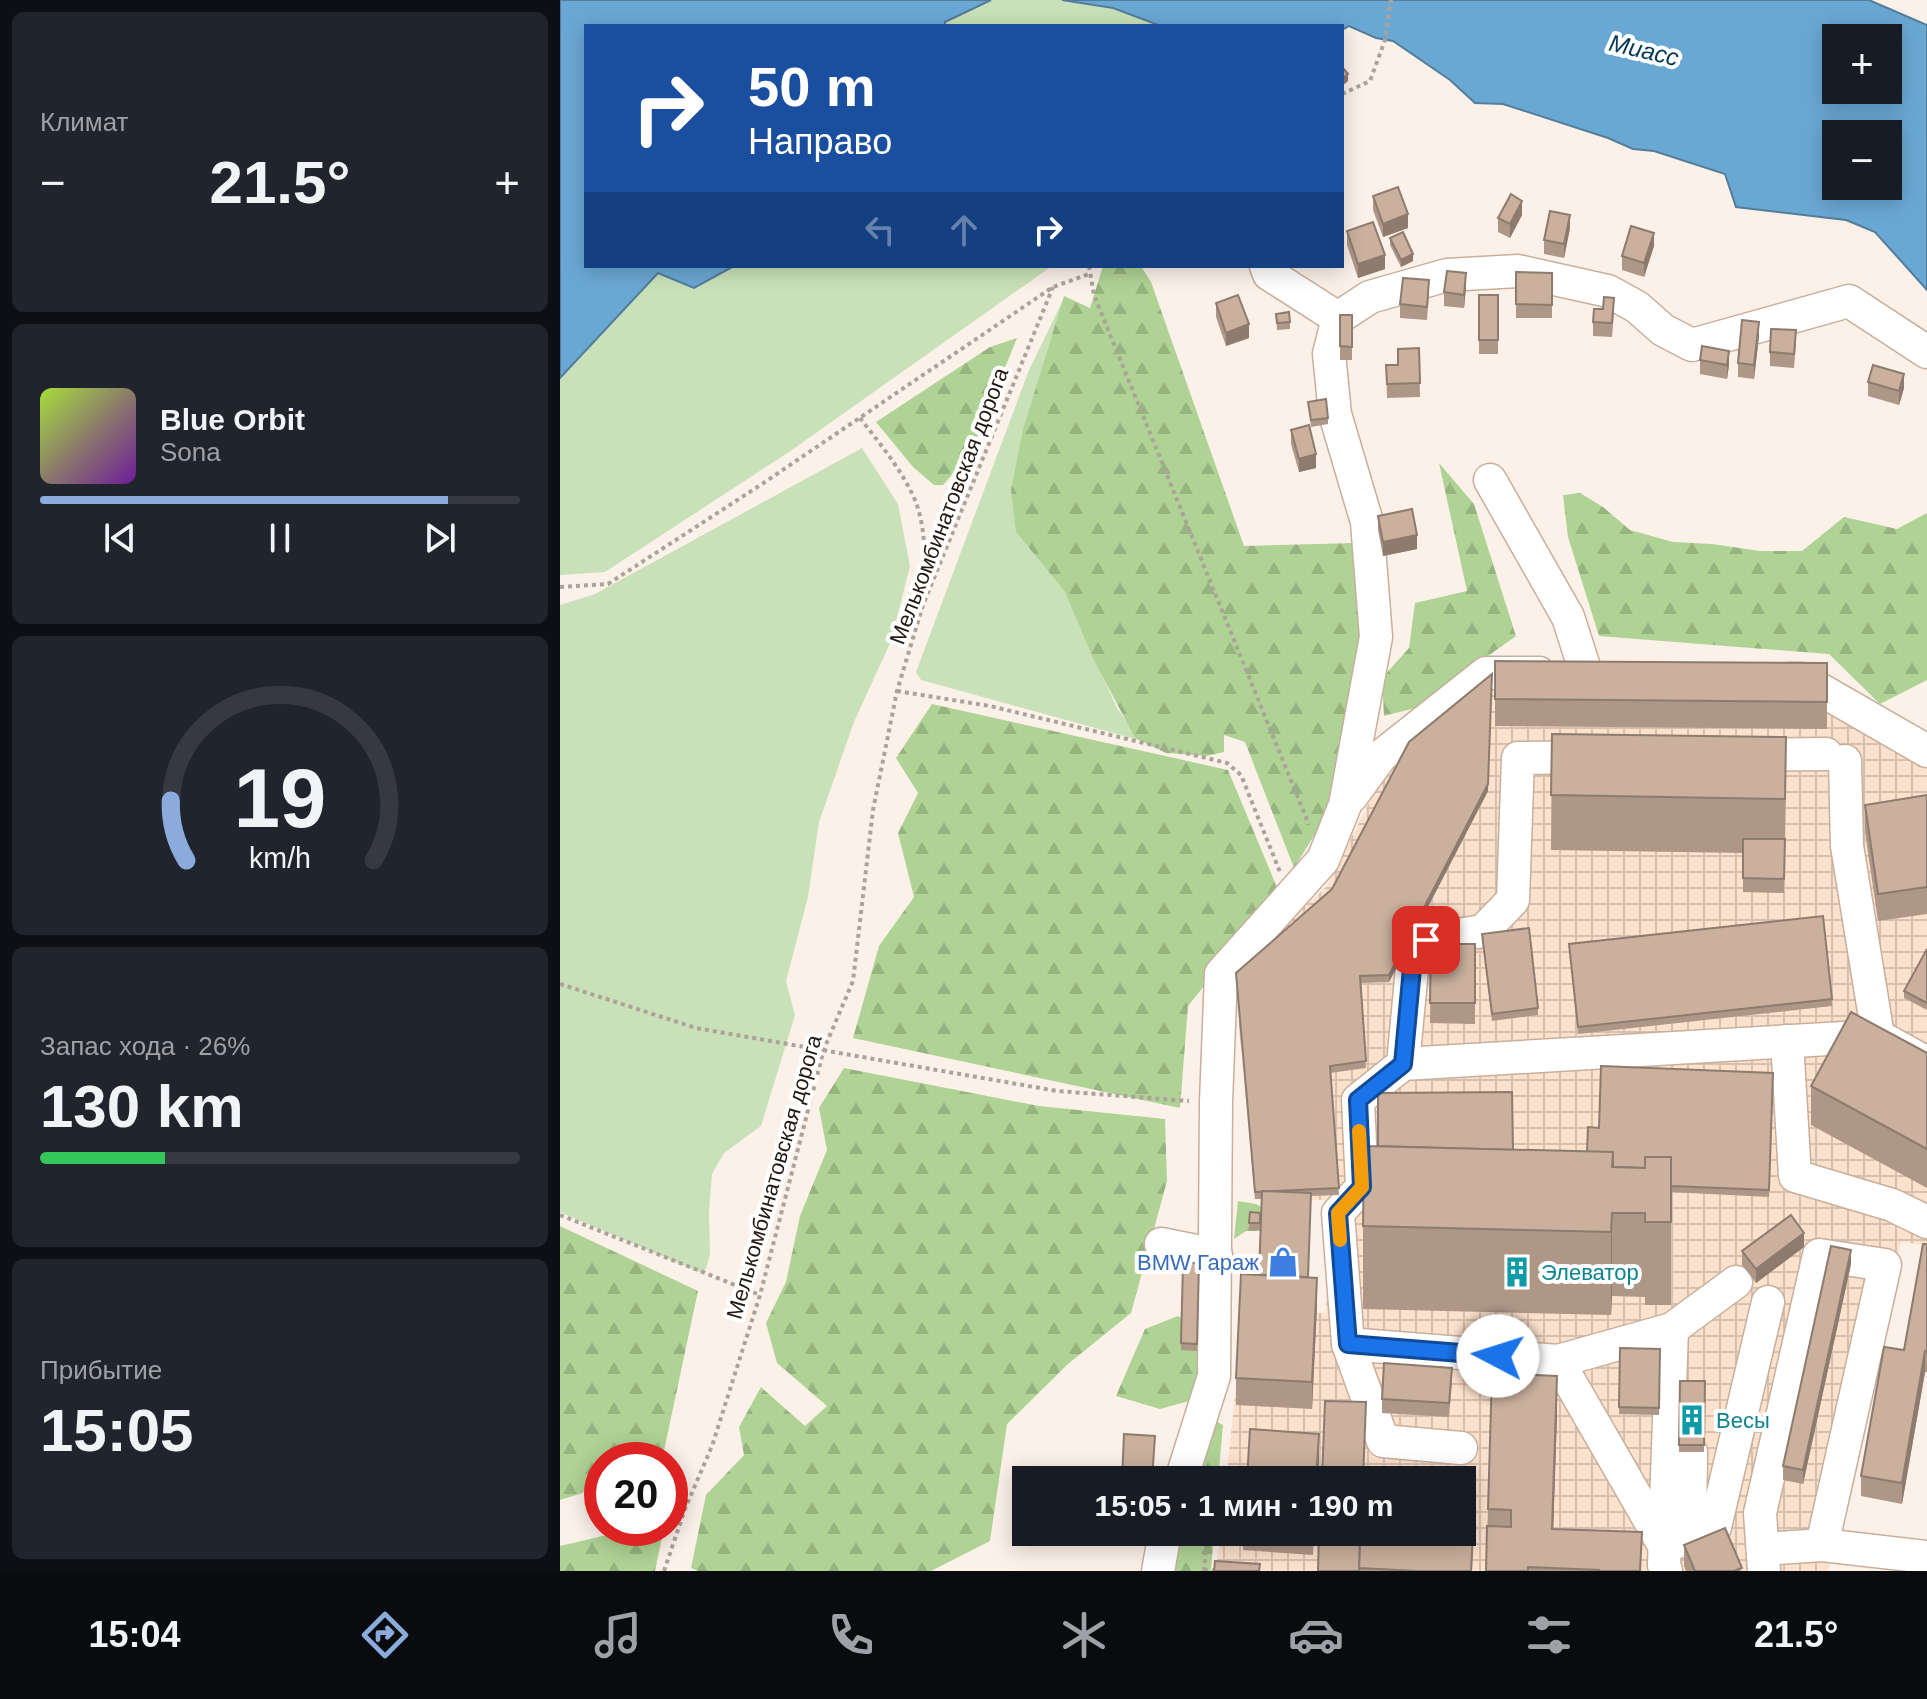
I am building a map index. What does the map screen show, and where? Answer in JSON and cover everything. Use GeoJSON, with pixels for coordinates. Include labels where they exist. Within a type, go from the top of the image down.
{"type":"FeatureCollection","features":[{"type":"Feature","properties":{"kind":"street"},"geometry":{"type":"LineString","coordinates":[[1267,268],[1269,274],[1338,318]]}},
{"type":"Feature","properties":{"kind":"street"},"geometry":{"type":"LineString","coordinates":[[1185,1466],[1214,1376],[1216,1102],[1221,974],[1323,860],[1345,805],[1376,637],[1367,522],[1335,414],[1329,354],[1338,318],[1370,297],[1447,275],[1518,271],[1608,291],[1637,307],[1663,330],[1692,345],[1849,301],[1927,352]]}},
{"type":"Feature","properties":{"kind":"street"},"geometry":{"type":"LineString","coordinates":[[1345,805],[1381,756],[1486,673],[1601,674],[1490,480]]}},
{"type":"Feature","properties":{"kind":"street"},"geometry":{"type":"LineString","coordinates":[[1755,678],[1802,679],[1927,751]]}},
{"type":"Feature","properties":{"kind":"street"},"geometry":{"type":"LineString","coordinates":[[1718,755],[1836,757],[1878,1036]]}},
{"type":"Feature","properties":{"kind":"street"},"geometry":{"type":"LineString","coordinates":[[1403,1064],[1413,958],[1426,940],[1483,931],[1513,900],[1518,758],[1626,756]]}},
{"type":"Feature","properties":{"kind":"street"},"geometry":{"type":"LineString","coordinates":[[1461,1448],[1383,1441],[1348,1344],[1338,1213],[1362,1187],[1358,1100],[1403,1064],[1878,1036],[1927,1063]]}},
{"type":"Feature","properties":{"kind":"street"},"geometry":{"type":"LineString","coordinates":[[1787,1041],[1795,1176],[1892,1205],[1927,1222]]}},
{"type":"Feature","properties":{"kind":"street"},"geometry":{"type":"LineString","coordinates":[[1161,1244],[1216,1255]]}},
{"type":"Feature","properties":{"kind":"street"},"geometry":{"type":"LineString","coordinates":[[1822,1545],[1885,1265],[1819,1255],[1760,1513],[1764,1560],[1822,1545],[1927,1557]]}},
{"type":"Feature","properties":{"kind":"street"},"geometry":{"type":"LineString","coordinates":[[1348,1344],[1558,1361],[1683,1322],[1736,1282]]}},
{"type":"Feature","properties":{"kind":"street"},"geometry":{"type":"LineString","coordinates":[[1673,1552],[1715,1527],[1768,1302]]}},
{"type":"Feature","properties":{"kind":"street"},"geometry":{"type":"LineString","coordinates":[[1683,1322],[1691,1388]]}},
{"type":"Feature","properties":{"kind":"street"},"geometry":{"type":"LineString","coordinates":[[1673,1552],[1683,1322]]}},
{"type":"Feature","properties":{"kind":"street"},"geometry":{"type":"LineString","coordinates":[[1558,1361],[1673,1552]]}},
{"type":"Feature","properties":{"kind":"street"},"geometry":{"type":"LineString","coordinates":[[1673,1552],[1691,1452]]}},
{"type":"Feature","properties":{"kind":"street"},"geometry":{"type":"LineString","coordinates":[[1158,1571],[1162,1546]]}},
{"type":"Feature","properties":{"kind":"path"},"geometry":{"type":"LineString","coordinates":[[1344,93],[1370,81],[1385,40],[1391,0]]}},
{"type":"Feature","properties":{"kind":"path"},"geometry":{"type":"LineString","coordinates":[[1089,268],[1100,310],[1323,860]]}},
{"type":"Feature","properties":{"kind":"path"},"geometry":{"type":"LineString","coordinates":[[560,587],[608,584],[1053,287],[1089,274]]}},
{"type":"Feature","properties":{"kind":"path","name":"Мелькомбинатовская дорога"},"geometry":{"type":"LineString","coordinates":[[664,1571],[685,1509],[712,1446],[760,1295],[824,1049],[853,981],[873,810],[897,691],[923,605],[1053,287]]}},
{"type":"Feature","properties":{"kind":"path"},"geometry":{"type":"LineString","coordinates":[[860,418],[892,459],[916,502],[925,551],[923,605]]}},
{"type":"Feature","properties":{"kind":"path"},"geometry":{"type":"LineString","coordinates":[[897,691],[990,706],[1227,763],[1241,775],[1289,898]]}},
{"type":"Feature","properties":{"kind":"path"},"geometry":{"type":"LineString","coordinates":[[560,984],[696,1028],[1057,1091],[1216,1102]]}},
{"type":"Feature","properties":{"kind":"path"},"geometry":{"type":"LineString","coordinates":[[560,1215],[760,1295]]}},
{"type":"Feature","properties":{"kind":"path"},"geometry":{"type":"LineString","coordinates":[[1206,1546],[1204,1570],[1223,1571]]}},
{"type":"Feature","properties":{"kind":"shaded area"},"geometry":{"type":"Polygon","coordinates":[[[1477,691],[1810,693],[1927,755],[1927,1245],[1901,1242],[1828,1571],[1252,1571],[1216,1568],[1218,1546],[1476,1546],[1476,1466],[1227,1466],[1244,1310],[1326,1313],[1329,1200],[1255,1199],[1234,972],[1327,886],[1398,745],[1477,691]]]}},
{"type":"Feature","properties":{"kind":"green space"},"geometry":{"type":"Polygon","coordinates":[[[991,0],[1062,0],[1113,8],[1156,24],[945,24],[991,0]]]}},
{"type":"Feature","properties":{"kind":"green space"},"geometry":{"type":"Polygon","coordinates":[[[730,268],[1049,268],[789,452],[605,572],[560,575],[560,378],[658,272],[693,288],[730,268]]]}},
{"type":"Feature","properties":{"kind":"green space"},"geometry":{"type":"Polygon","coordinates":[[[1102,268],[1142,268],[1151,282],[1244,546],[1353,543],[1363,660],[1328,813],[1294,868],[1245,742],[1224,735],[1224,752],[1207,756],[1166,753],[1135,738],[1093,658],[1065,592],[1016,532],[1011,490],[1023,429],[1064,296],[1090,308],[1102,268]]]}},
{"type":"Feature","properties":{"kind":"green space"},"geometry":{"type":"Polygon","coordinates":[[[1063,300],[1023,429],[1016,532],[1065,592],[1117,708],[1139,740],[921,680],[916,672],[1029,370],[1063,300]]]}},
{"type":"Feature","properties":{"kind":"green space"},"geometry":{"type":"Polygon","coordinates":[[[1017,338],[970,454],[943,485],[934,485],[913,467],[876,422],[990,347],[1017,338]]]}},
{"type":"Feature","properties":{"kind":"green space"},"geometry":{"type":"Polygon","coordinates":[[[862,448],[898,504],[910,566],[891,641],[854,722],[819,822],[808,897],[786,981],[795,1015],[761,1126],[724,1153],[712,1174],[710,1255],[704,1274],[560,1212],[560,605],[595,594],[862,448]]]}},
{"type":"Feature","properties":{"kind":"green space"},"geometry":{"type":"Polygon","coordinates":[[[1439,463],[1474,504],[1516,636],[1415,708],[1384,716],[1382,678],[1409,648],[1415,603],[1467,591],[1439,463]]]}},
{"type":"Feature","properties":{"kind":"green space"},"geometry":{"type":"Polygon","coordinates":[[[1580,493],[1603,507],[1630,530],[1673,542],[1760,551],[1802,551],[1844,517],[1897,529],[1927,513],[1927,680],[1880,704],[1829,654],[1599,636],[1568,537],[1563,495],[1580,493]]]}},
{"type":"Feature","properties":{"kind":"green space"},"geometry":{"type":"Polygon","coordinates":[[[932,704],[1228,770],[1279,892],[1188,1006],[1180,1108],[853,1038],[879,946],[914,897],[898,833],[918,793],[896,758],[932,704]]]}},
{"type":"Feature","properties":{"kind":"green space"},"geometry":{"type":"Polygon","coordinates":[[[844,1068],[1039,1106],[1165,1119],[1167,1181],[1131,1313],[1068,1364],[1007,1424],[990,1541],[931,1571],[698,1571],[691,1568],[706,1495],[744,1455],[739,1427],[761,1387],[805,1426],[827,1406],[777,1363],[766,1323],[786,1282],[800,1216],[827,1150],[819,1108],[844,1068]]]}},
{"type":"Feature","properties":{"kind":"green space"},"geometry":{"type":"Polygon","coordinates":[[[1238,1201],[1256,1204],[1269,1212],[1270,1231],[1246,1231],[1234,1239],[1238,1201]]]}},
{"type":"Feature","properties":{"kind":"green space"},"geometry":{"type":"Polygon","coordinates":[[[560,1226],[698,1291],[666,1442],[584,1442],[584,1491],[560,1500],[560,1226]]]}},
{"type":"Feature","properties":{"kind":"green space"},"geometry":{"type":"Polygon","coordinates":[[[1178,1316],[1202,1330],[1208,1355],[1189,1401],[1160,1409],[1116,1396],[1145,1329],[1178,1316]]]}},
{"type":"Feature","properties":{"kind":"green space"},"geometry":{"type":"Polygon","coordinates":[[[1210,1418],[1223,1425],[1219,1466],[1195,1466],[1210,1418]]]}},
{"type":"Feature","properties":{"kind":"green space"},"geometry":{"type":"Polygon","coordinates":[[[584,1540],[584,1546],[660,1546],[655,1571],[560,1571],[560,1546],[584,1540]]]}},
{"type":"Feature","properties":{"kind":"green space"},"geometry":{"type":"Polygon","coordinates":[[[1172,1546],[1213,1546],[1211,1571],[1166,1571],[1172,1546]]]}},
{"type":"Feature","properties":{"kind":"water"},"geometry":{"type":"Polygon","coordinates":[[[560,0],[991,0],[945,24],[584,24],[584,268],[730,268],[694,288],[658,273],[560,378],[560,0]]]}},
{"type":"Feature","properties":{"kind":"water","name":"Миасс"},"geometry":{"type":"Polygon","coordinates":[[[1062,0],[1869,0],[1927,25],[1927,290],[1875,232],[1846,220],[1736,207],[1725,174],[1654,151],[1633,149],[1503,104],[1475,103],[1450,80],[1393,41],[1376,38],[1349,26],[1344,29],[1344,24],[1156,24],[1113,8],[1062,0]]]}},
{"type":"Feature","properties":{"kind":"building"},"geometry":{"type":"Polygon","coordinates":[[[1398,187],[1408,214],[1383,224],[1373,196],[1398,187]]]}},
{"type":"Feature","properties":{"kind":"building"},"geometry":{"type":"Polygon","coordinates":[[[1511,194],[1522,201],[1510,224],[1498,218],[1511,194]]]}},
{"type":"Feature","properties":{"kind":"building"},"geometry":{"type":"Polygon","coordinates":[[[1550,211],[1570,215],[1564,244],[1544,240],[1550,211]]]}},
{"type":"Feature","properties":{"kind":"building"},"geometry":{"type":"Polygon","coordinates":[[[1373,222],[1385,255],[1358,264],[1347,231],[1373,222]]]}},
{"type":"Feature","properties":{"kind":"building"},"geometry":{"type":"Polygon","coordinates":[[[1631,226],[1654,233],[1644,263],[1622,256],[1631,226]]]}},
{"type":"Feature","properties":{"kind":"building"},"geometry":{"type":"Polygon","coordinates":[[[1403,232],[1413,254],[1401,260],[1390,238],[1403,232]]]}},
{"type":"Feature","properties":{"kind":"building"},"geometry":{"type":"Polygon","coordinates":[[[1447,271],[1466,273],[1464,295],[1444,292],[1447,271]]]}},
{"type":"Feature","properties":{"kind":"building"},"geometry":{"type":"Polygon","coordinates":[[[1516,272],[1552,273],[1552,305],[1516,304],[1516,272]]]}},
{"type":"Feature","properties":{"kind":"building"},"geometry":{"type":"Polygon","coordinates":[[[1403,278],[1429,280],[1427,307],[1400,304],[1403,278]]]}},
{"type":"Feature","properties":{"kind":"building"},"geometry":{"type":"Polygon","coordinates":[[[1238,295],[1249,324],[1226,333],[1216,303],[1238,295]]]}},
{"type":"Feature","properties":{"kind":"building"},"geometry":{"type":"Polygon","coordinates":[[[1479,295],[1498,295],[1498,340],[1479,340],[1479,295]]]}},
{"type":"Feature","properties":{"kind":"building"},"geometry":{"type":"Polygon","coordinates":[[[1604,297],[1614,298],[1612,323],[1593,322],[1594,309],[1603,309],[1604,297]]]}},
{"type":"Feature","properties":{"kind":"building"},"geometry":{"type":"Polygon","coordinates":[[[1289,312],[1290,322],[1277,323],[1276,314],[1289,312]]]}},
{"type":"Feature","properties":{"kind":"building"},"geometry":{"type":"Polygon","coordinates":[[[1340,315],[1352,315],[1352,347],[1340,346],[1340,315]]]}},
{"type":"Feature","properties":{"kind":"building"},"geometry":{"type":"Polygon","coordinates":[[[1742,320],[1759,322],[1754,365],[1738,363],[1742,320]]]}},
{"type":"Feature","properties":{"kind":"building"},"geometry":{"type":"Polygon","coordinates":[[[1771,329],[1796,330],[1794,354],[1770,352],[1771,329]]]}},
{"type":"Feature","properties":{"kind":"building"},"geometry":{"type":"Polygon","coordinates":[[[1702,346],[1729,351],[1727,365],[1700,360],[1702,346]]]}},
{"type":"Feature","properties":{"kind":"building"},"geometry":{"type":"Polygon","coordinates":[[[1419,348],[1420,383],[1387,384],[1386,365],[1398,365],[1398,349],[1419,348]]]}},
{"type":"Feature","properties":{"kind":"building"},"geometry":{"type":"Polygon","coordinates":[[[1873,365],[1904,374],[1899,391],[1868,382],[1873,365]]]}},
{"type":"Feature","properties":{"kind":"building"},"geometry":{"type":"Polygon","coordinates":[[[1326,399],[1328,418],[1311,420],[1308,402],[1326,399]]]}},
{"type":"Feature","properties":{"kind":"building"},"geometry":{"type":"Polygon","coordinates":[[[1309,425],[1316,454],[1299,459],[1291,430],[1309,425]]]}},
{"type":"Feature","properties":{"kind":"building"},"geometry":{"type":"Polygon","coordinates":[[[1412,509],[1417,535],[1383,542],[1378,516],[1412,509]]]}},
{"type":"Feature","properties":{"kind":"building"},"geometry":{"type":"Polygon","coordinates":[[[1495,661],[1827,663],[1827,702],[1495,699],[1495,661]]]}},
{"type":"Feature","properties":{"kind":"building"},"geometry":{"type":"Polygon","coordinates":[[[1492,674],[1488,784],[1389,975],[1360,976],[1366,1061],[1330,1066],[1339,1188],[1255,1192],[1236,973],[1332,889],[1409,742],[1492,674]]]}},
{"type":"Feature","properties":{"kind":"building"},"geometry":{"type":"Polygon","coordinates":[[[1552,734],[1786,737],[1785,799],[1551,795],[1552,734]]]}},
{"type":"Feature","properties":{"kind":"building"},"geometry":{"type":"Polygon","coordinates":[[[1927,795],[1927,887],[1878,894],[1865,805],[1927,795]]]}},
{"type":"Feature","properties":{"kind":"building"},"geometry":{"type":"Polygon","coordinates":[[[1743,839],[1785,839],[1784,879],[1743,878],[1743,839]]]}},
{"type":"Feature","properties":{"kind":"building"},"geometry":{"type":"Polygon","coordinates":[[[1823,916],[1832,999],[1578,1027],[1569,944],[1823,916]]]}},
{"type":"Feature","properties":{"kind":"building"},"geometry":{"type":"Polygon","coordinates":[[[1529,928],[1538,1008],[1492,1014],[1482,934],[1529,928]]]}},
{"type":"Feature","properties":{"kind":"building"},"geometry":{"type":"Polygon","coordinates":[[[1431,944],[1475,944],[1475,1003],[1430,1003],[1431,944]]]}},
{"type":"Feature","properties":{"kind":"building"},"geometry":{"type":"Polygon","coordinates":[[[1927,949],[1927,1003],[1904,991],[1927,949]]]}},
{"type":"Feature","properties":{"kind":"building"},"geometry":{"type":"Polygon","coordinates":[[[1851,1012],[1927,1053],[1927,1149],[1811,1086],[1851,1012]]]}},
{"type":"Feature","properties":{"kind":"building"},"geometry":{"type":"Polygon","coordinates":[[[1601,1066],[1773,1073],[1769,1190],[1671,1186],[1671,1157],[1645,1157],[1645,1168],[1613,1167],[1613,1152],[1587,1152],[1588,1127],[1599,1128],[1601,1066]]]}},
{"type":"Feature","properties":{"kind":"building"},"geometry":{"type":"Polygon","coordinates":[[[1512,1092],[1513,1150],[1378,1146],[1378,1093],[1512,1092]]]}},
{"type":"Feature","properties":{"kind":"building"},"geometry":{"type":"Polygon","coordinates":[[[1364,1146],[1613,1152],[1612,1167],[1645,1168],[1645,1157],[1671,1157],[1671,1222],[1645,1222],[1645,1213],[1612,1213],[1611,1232],[1363,1226],[1364,1146]]]}},
{"type":"Feature","properties":{"kind":"building"},"geometry":{"type":"Polygon","coordinates":[[[1262,1191],[1311,1193],[1308,1277],[1259,1275],[1262,1191]]]}},
{"type":"Feature","properties":{"kind":"building"},"geometry":{"type":"Polygon","coordinates":[[[1250,1212],[1260,1213],[1260,1223],[1249,1223],[1250,1212]]]}},
{"type":"Feature","properties":{"kind":"building"},"geometry":{"type":"Polygon","coordinates":[[[1791,1215],[1804,1233],[1756,1269],[1742,1251],[1791,1215]]]}},
{"type":"Feature","properties":{"kind":"building"},"geometry":{"type":"Polygon","coordinates":[[[1923,1244],[1927,1244],[1927,1352],[1902,1483],[1861,1476],[1884,1347],[1904,1350],[1923,1244]]]}},
{"type":"Feature","properties":{"kind":"building"},"geometry":{"type":"Polygon","coordinates":[[[1831,1246],[1851,1250],[1803,1470],[1783,1466],[1831,1246]]]}},
{"type":"Feature","properties":{"kind":"building"},"geometry":{"type":"Polygon","coordinates":[[[1183,1263],[1199,1263],[1197,1344],[1181,1343],[1183,1263]]]}},
{"type":"Feature","properties":{"kind":"building"},"geometry":{"type":"Polygon","coordinates":[[[1241,1274],[1317,1278],[1312,1382],[1236,1378],[1241,1274]]]}},
{"type":"Feature","properties":{"kind":"building"},"geometry":{"type":"Polygon","coordinates":[[[1620,1348],[1660,1349],[1659,1408],[1619,1407],[1620,1348]]]}},
{"type":"Feature","properties":{"kind":"building"},"geometry":{"type":"Polygon","coordinates":[[[1384,1363],[1452,1368],[1449,1403],[1382,1399],[1384,1363]]]}},
{"type":"Feature","properties":{"kind":"building"},"geometry":{"type":"Polygon","coordinates":[[[1492,1373],[1557,1376],[1552,1529],[1642,1532],[1640,1571],[1528,1567],[1528,1571],[1486,1571],[1487,1526],[1511,1527],[1511,1510],[1488,1509],[1492,1373]]]}},
{"type":"Feature","properties":{"kind":"building","name":"Весы"},"geometry":{"type":"Polygon","coordinates":[[[1680,1381],[1705,1381],[1704,1445],[1679,1445],[1680,1381]]]}},
{"type":"Feature","properties":{"kind":"building"},"geometry":{"type":"Polygon","coordinates":[[[1325,1401],[1366,1402],[1364,1466],[1323,1466],[1325,1401]]]}},
{"type":"Feature","properties":{"kind":"building"},"geometry":{"type":"Polygon","coordinates":[[[1250,1429],[1319,1434],[1317,1466],[1248,1466],[1250,1429]]]}},
{"type":"Feature","properties":{"kind":"building"},"geometry":{"type":"Polygon","coordinates":[[[1124,1434],[1155,1436],[1153,1466],[1123,1466],[1124,1434]]]}},
{"type":"Feature","properties":{"kind":"building"},"geometry":{"type":"Polygon","coordinates":[[[1725,1528],[1742,1568],[1734,1571],[1695,1571],[1684,1545],[1725,1528]]]}},
{"type":"Feature","properties":{"kind":"building"},"geometry":{"type":"Polygon","coordinates":[[[1319,1546],[1360,1546],[1359,1571],[1318,1571],[1319,1546]]]}},
{"type":"Feature","properties":{"kind":"building"},"geometry":{"type":"Polygon","coordinates":[[[1360,1546],[1472,1546],[1471,1571],[1359,1568],[1360,1546]]]}},
{"type":"Feature","properties":{"kind":"building"},"geometry":{"type":"Polygon","coordinates":[[[1215,1561],[1260,1564],[1259,1571],[1214,1571],[1215,1561]]]}},
{"type":"Feature","properties":{"kind":"slow traffic"},"geometry":{"type":"LineString","coordinates":[[1340,1240],[1338,1213],[1362,1187],[1359,1131]]}},
{"type":"Feature","properties":{"kind":"place","name":"BMW Гараж"},"geometry":{"type":"Point","coordinates":[1283,1262]}},
{"type":"Feature","properties":{"kind":"place","name":"Элеватор"},"geometry":{"type":"Point","coordinates":[1517,1272]}},
{"type":"Feature","properties":{"kind":"place","name":"Весы"},"geometry":{"type":"Point","coordinates":[1692,1420]}},
{"type":"Feature","properties":{"kind":"route"},"geometry":{"type":"LineString","coordinates":[[1426,940],[1413,958],[1403,1064],[1358,1100],[1362,1187],[1338,1213],[1348,1344],[1498,1356]]}}]}
